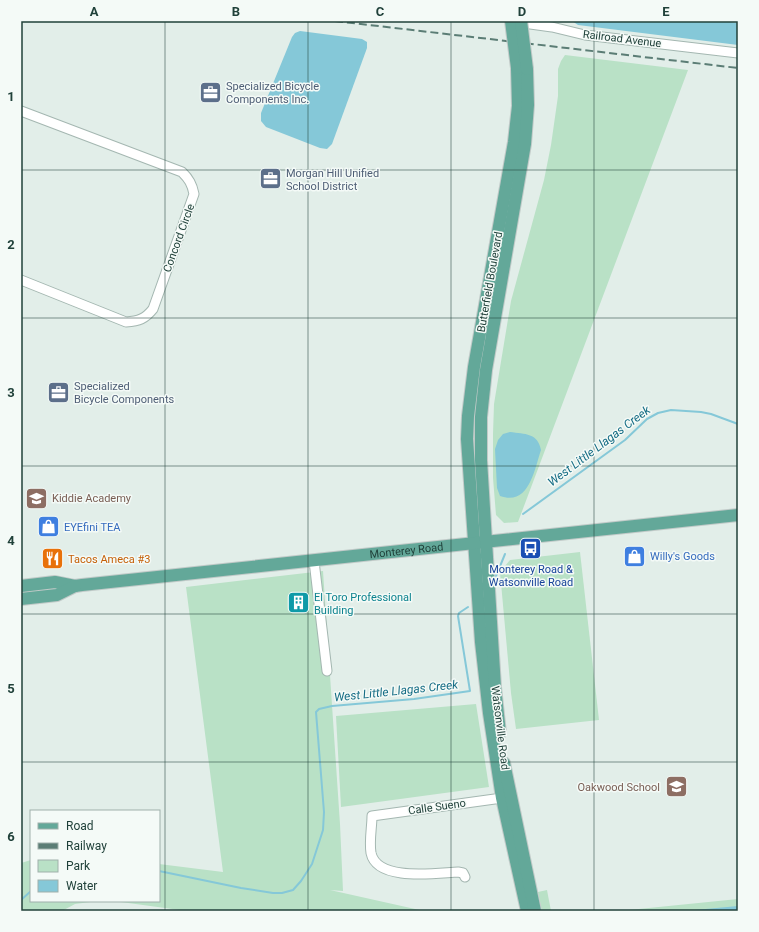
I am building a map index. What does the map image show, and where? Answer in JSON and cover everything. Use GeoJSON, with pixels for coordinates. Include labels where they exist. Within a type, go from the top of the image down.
{"type":"FeatureCollection","features":[{"type":"Feature","properties":{"kind":"main road","name":"Butterfield Boulevard"},"geometry":{"type":"LineString","coordinates":[[486,541],[481,440],[483,391],[525,144],[528,106],[522,68],[509,21]]}},
{"type":"Feature","properties":{"kind":"main road","name":"Butterfield Boulevard"},"geometry":{"type":"LineString","coordinates":[[474,543],[468,454],[468,416],[474,367],[514,142],[522,68],[521,21]]}},
{"type":"Feature","properties":{"kind":"main road","name":"Monterey Road"},"geometry":{"type":"LineString","coordinates":[[21,586],[55,582],[75,586],[738,515]]}},
{"type":"Feature","properties":{"kind":"main road","name":"Watsonville Road"},"geometry":{"type":"LineString","coordinates":[[486,541],[498,721],[509,789],[536,911]]}},
{"type":"Feature","properties":{"kind":"main road","name":"Watsonville Road"},"geometry":{"type":"LineString","coordinates":[[474,543],[481,642],[488,703],[502,798],[527,911]]}},
{"type":"Feature","properties":{"kind":"main road","name":"Monterey Road"},"geometry":{"type":"LineString","coordinates":[[21,598],[57,595],[75,586]]}},
{"type":"Feature","properties":{"kind":"street","name":"Railroad Avenue"},"geometry":{"type":"LineString","coordinates":[[509,21],[538,25],[585,35],[738,53]]}},
{"type":"Feature","properties":{"kind":"street","name":"Concord Circle"},"geometry":{"type":"LineString","coordinates":[[21,111],[182,172],[193,185],[194,194],[153,309],[147,316],[138,321],[126,322],[21,280]]}},
{"type":"Feature","properties":{"kind":"street"},"geometry":{"type":"LineString","coordinates":[[314,561],[327,671]]}},
{"type":"Feature","properties":{"kind":"street","name":"Calle Sueno"},"geometry":{"type":"LineString","coordinates":[[465,877],[463,873],[458,872],[407,874],[376,864],[371,853],[372,816],[502,798]]}},
{"type":"Feature","properties":{"kind":"green space"},"geometry":{"type":"Polygon","coordinates":[[[565,55],[688,70],[518,522],[504,523],[496,515],[493,478],[494,404],[511,301],[544,180],[558,96],[558,69],[565,55]]]}},
{"type":"Feature","properties":{"kind":"green space"},"geometry":{"type":"Polygon","coordinates":[[[580,552],[599,720],[516,729],[511,693],[500,572],[510,560],[580,552]]]}},
{"type":"Feature","properties":{"kind":"green space"},"geometry":{"type":"Polygon","coordinates":[[[323,571],[343,891],[330,890],[424,911],[187,911],[121,902],[160,902],[160,864],[223,872],[186,587],[323,571]]]}},
{"type":"Feature","properties":{"kind":"green space"},"geometry":{"type":"Polygon","coordinates":[[[476,704],[489,787],[341,807],[336,716],[476,704]]]}},
{"type":"Feature","properties":{"kind":"green space"},"geometry":{"type":"Polygon","coordinates":[[[30,860],[30,902],[90,902],[75,904],[62,911],[21,911],[21,863],[30,860]]]}},
{"type":"Feature","properties":{"kind":"green space"},"geometry":{"type":"Polygon","coordinates":[[[547,890],[551,911],[542,911],[538,892],[547,890]]]}},
{"type":"Feature","properties":{"kind":"green space"},"geometry":{"type":"Polygon","coordinates":[[[738,899],[738,911],[619,911],[738,899]]]}},
{"type":"Feature","properties":{"kind":"water"},"geometry":{"type":"Polygon","coordinates":[[[572,21],[722,21],[738,23],[738,45],[578,25],[572,21]]]}},
{"type":"Feature","properties":{"kind":"water"},"geometry":{"type":"Polygon","coordinates":[[[300,31],[362,39],[367,42],[367,48],[332,144],[327,149],[320,148],[266,127],[261,121],[261,113],[292,37],[295,33],[300,31]]]}},
{"type":"Feature","properties":{"kind":"water"},"geometry":{"type":"Polygon","coordinates":[[[510,432],[526,434],[534,437],[537,440],[541,450],[529,485],[518,496],[510,498],[500,496],[497,488],[495,449],[498,440],[503,434],[510,432]]]}},
{"type":"Feature","properties":{"kind":"water"},"geometry":{"type":"Polygon","coordinates":[[[738,906],[738,911],[684,911],[738,906]]]}},
{"type":"Feature","properties":{"kind":"waterway","name":"West Little Llagas Creek"},"geometry":{"type":"LineString","coordinates":[[523,514],[625,440],[647,419],[658,413],[671,410],[701,412],[738,424]]}},
{"type":"Feature","properties":{"kind":"waterway","name":"West Little Llagas Creek"},"geometry":{"type":"LineString","coordinates":[[496,576],[505,554]]}},
{"type":"Feature","properties":{"kind":"waterway","name":"West Little Llagas Creek"},"geometry":{"type":"LineString","coordinates":[[160,871],[273,893],[282,893],[293,890],[312,864],[323,830],[324,812],[316,712],[319,709],[332,706],[414,699],[470,691],[458,616],[459,613],[468,607]]}},
{"type":"Feature","properties":{"kind":"waterway","name":"West Little Llagas Creek"},"geometry":{"type":"LineString","coordinates":[[21,900],[30,892]]}},
{"type":"Feature","properties":{"kind":"railway"},"geometry":{"type":"LineString","coordinates":[[335,21],[738,68]]}},
{"type":"Feature","properties":{"kind":"place","name":"Specialized Bicycle Components Inc."},"geometry":{"type":"Point","coordinates":[211,92]}},
{"type":"Feature","properties":{"kind":"place","name":"Morgan Hill Unified School District"},"geometry":{"type":"Point","coordinates":[270,179]}},
{"type":"Feature","properties":{"kind":"place","name":"Specialized Bicycle Components"},"geometry":{"type":"Point","coordinates":[58,392]}},
{"type":"Feature","properties":{"kind":"place","name":"Kiddie Academy"},"geometry":{"type":"Point","coordinates":[37,498]}},
{"type":"Feature","properties":{"kind":"place","name":"EYEfini TEA"},"geometry":{"type":"Point","coordinates":[48,527]}},
{"type":"Feature","properties":{"kind":"place","name":"Monterey Road & Watsonville Road"},"geometry":{"type":"Point","coordinates":[531,549]}},
{"type":"Feature","properties":{"kind":"place","name":"Willy's Goods"},"geometry":{"type":"Point","coordinates":[634,556]}},
{"type":"Feature","properties":{"kind":"place","name":"Tacos Ameca #3"},"geometry":{"type":"Point","coordinates":[53,559]}},
{"type":"Feature","properties":{"kind":"place","name":"El Toro Professional Building"},"geometry":{"type":"Point","coordinates":[299,603]}},
{"type":"Feature","properties":{"kind":"place","name":"Oakwood School"},"geometry":{"type":"Point","coordinates":[676,787]}}]}
